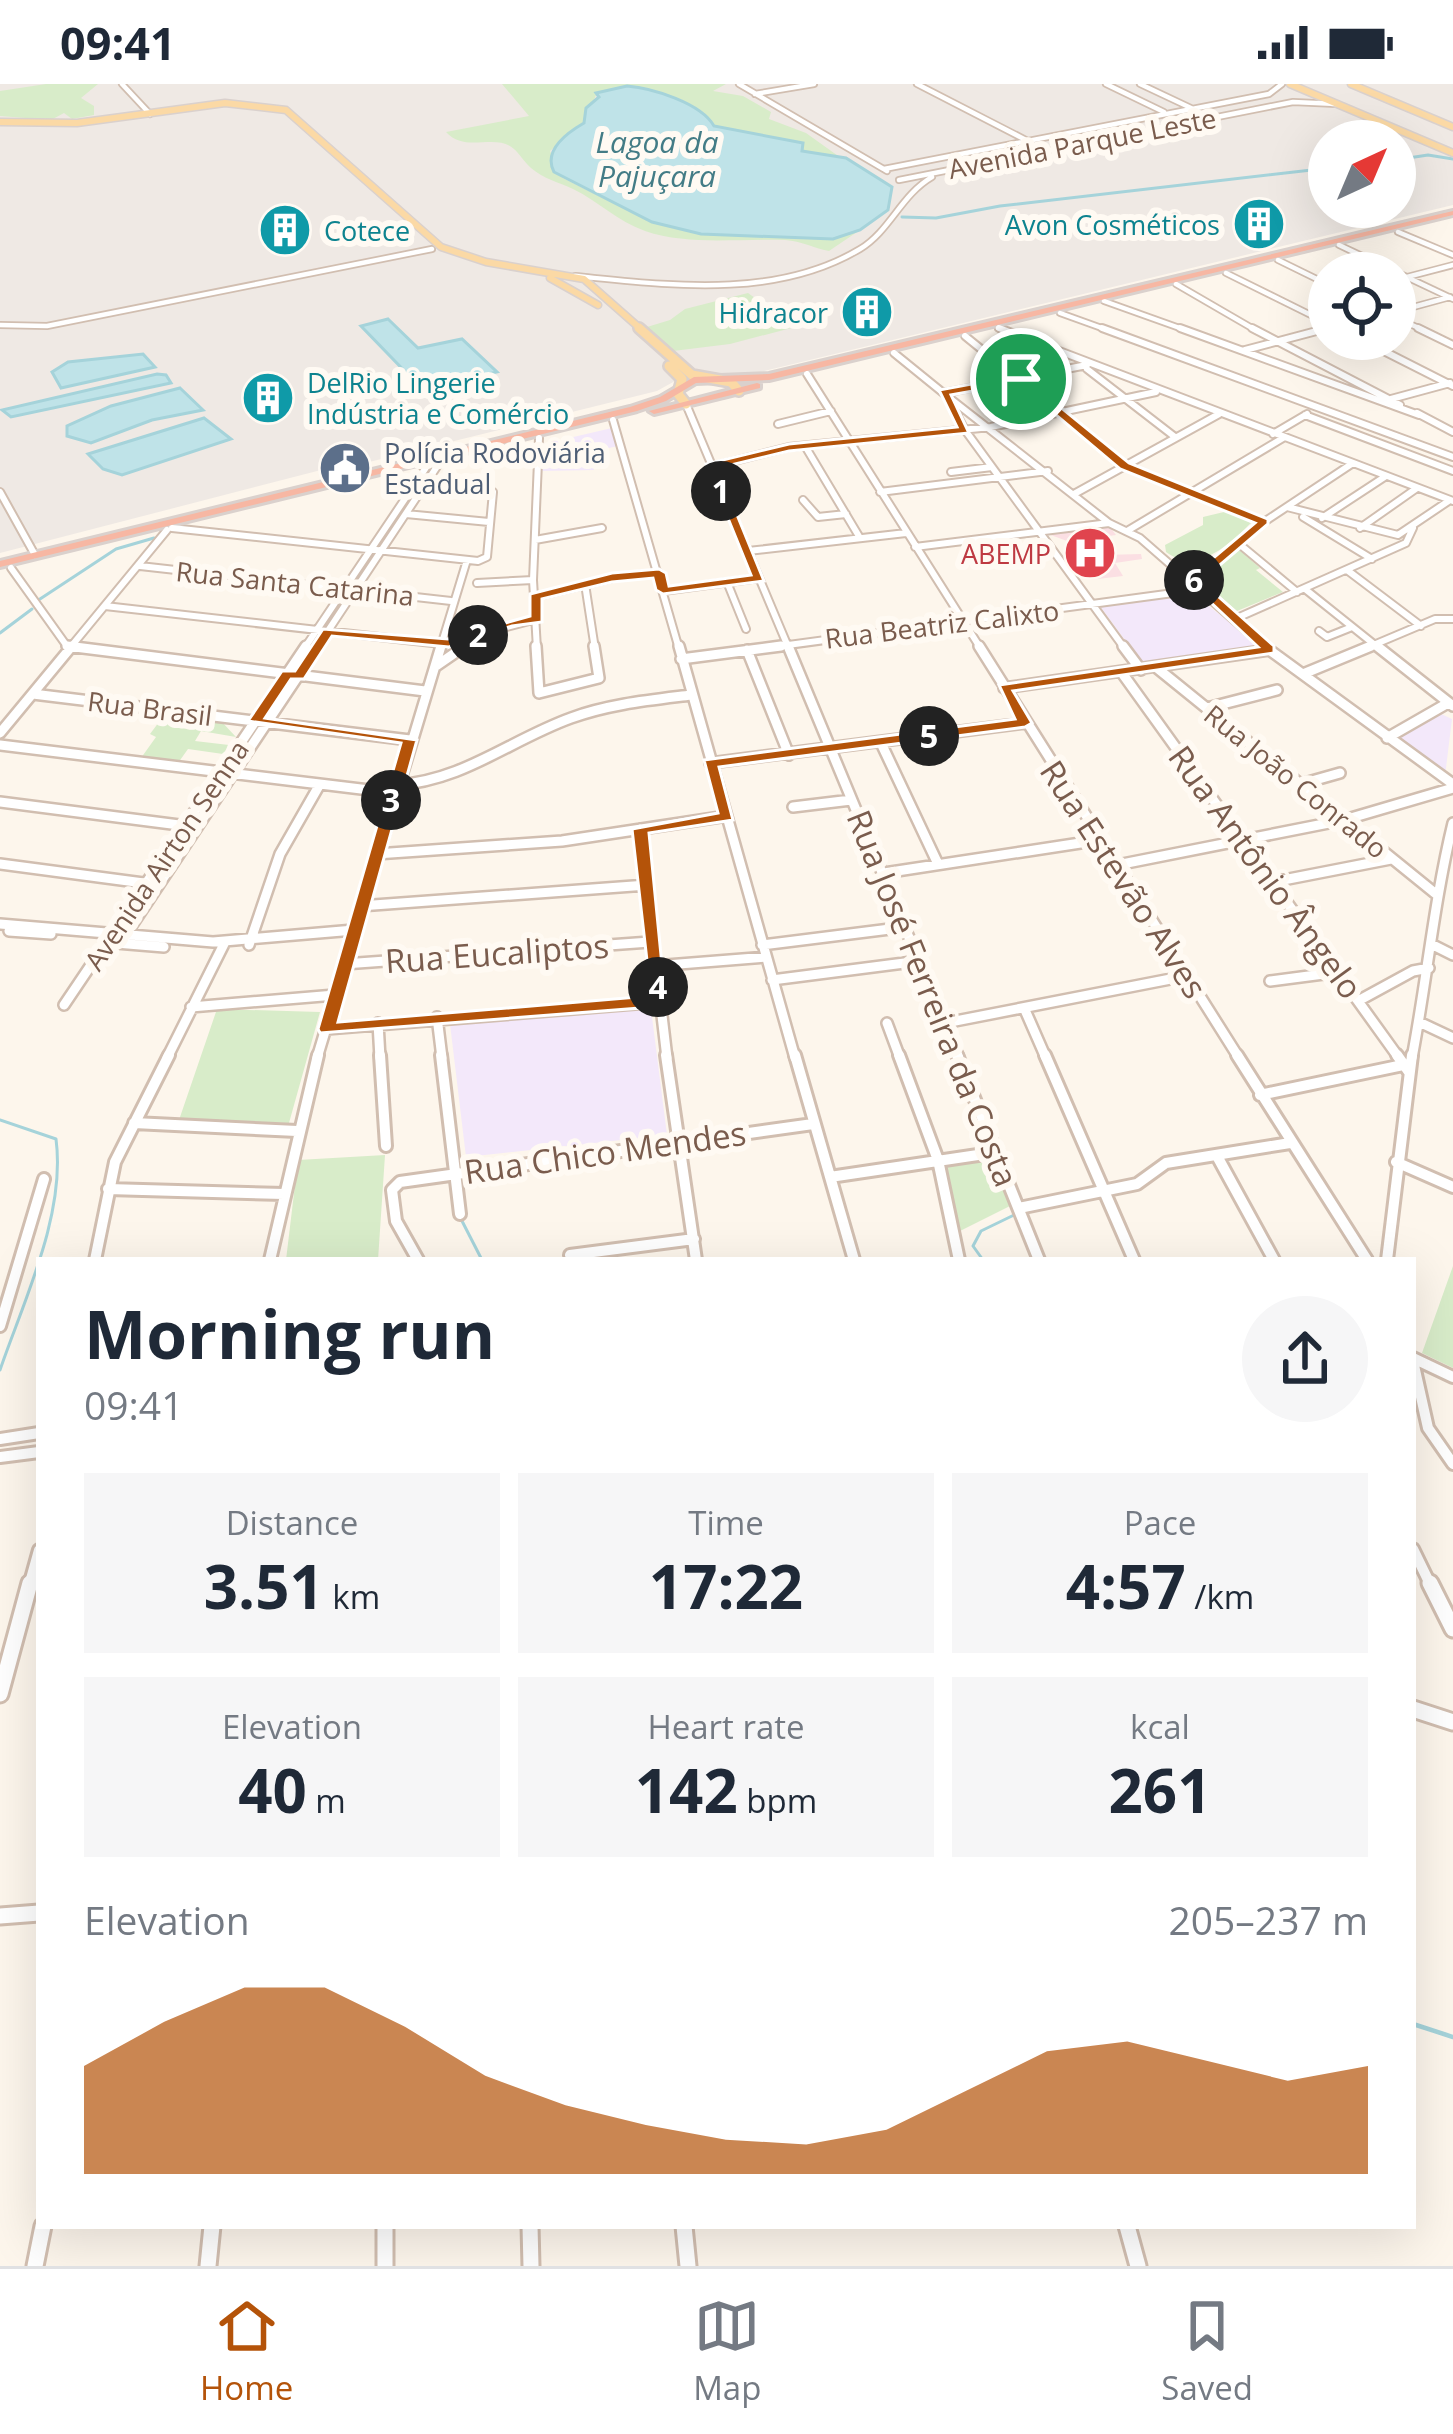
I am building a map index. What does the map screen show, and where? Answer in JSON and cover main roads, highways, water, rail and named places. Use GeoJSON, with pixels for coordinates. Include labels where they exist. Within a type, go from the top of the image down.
{"type":"FeatureCollection","features":[{"type":"Feature","properties":{"kind":"highway"},"geometry":{"type":"LineString","coordinates":[[4,567],[1453,216]]}},
{"type":"Feature","properties":{"kind":"highway"},"geometry":{"type":"LineString","coordinates":[[4,567],[35,555],[633,409],[711,377],[769,376],[1453,216]]}},
{"type":"Feature","properties":{"kind":"main road"},"geometry":{"type":"LineString","coordinates":[[1286,84],[1453,153]]}},
{"type":"Feature","properties":{"kind":"main road"},"geometry":{"type":"LineString","coordinates":[[1351,84],[1453,127]]}},
{"type":"Feature","properties":{"kind":"main road"},"geometry":{"type":"LineString","coordinates":[[0,123],[76,123],[225,103],[286,110],[441,247],[486,262],[574,276],[692,375],[731,382],[739,391]]}},
{"type":"Feature","properties":{"kind":"main road"},"geometry":{"type":"LineString","coordinates":[[0,123],[73,126],[228,106],[277,112],[325,149],[432,249],[473,264],[555,279],[575,290],[681,376],[678,397],[686,404]]}},
{"type":"Feature","properties":{"kind":"main road"},"geometry":{"type":"LineString","coordinates":[[1367,117],[1401,118],[1408,112],[1405,107]]}},
{"type":"Feature","properties":{"kind":"water","name":"Lagoa da Pajuçara"},"geometry":{"type":"Polygon","coordinates":[[[627,86],[687,104],[714,126],[803,143],[802,151],[846,158],[892,187],[888,210],[860,230],[833,239],[701,234],[652,222],[554,172],[554,150],[584,123],[586,108],[599,97],[596,93],[627,86]]]}},
{"type":"Feature","properties":{"kind":"water"},"geometry":{"type":"Polygon","coordinates":[[[388,319],[418,348],[462,339],[497,372],[422,389],[361,326],[388,319]]]}},
{"type":"Feature","properties":{"kind":"water"},"geometry":{"type":"Polygon","coordinates":[[[143,354],[155,367],[61,388],[52,372],[68,362],[143,354]]]}},
{"type":"Feature","properties":{"kind":"water"},"geometry":{"type":"Polygon","coordinates":[[[166,375],[171,383],[11,417],[2,410],[166,375]]]}},
{"type":"Feature","properties":{"kind":"water"},"geometry":{"type":"Polygon","coordinates":[[[180,388],[203,410],[152,420],[91,443],[67,436],[67,426],[111,406],[180,388]]]}},
{"type":"Feature","properties":{"kind":"water"},"geometry":{"type":"Polygon","coordinates":[[[204,418],[231,439],[122,475],[103,469],[88,454],[204,418]]]}},
{"type":"Feature","properties":{"kind":"waterway"},"geometry":{"type":"LineString","coordinates":[[1416,157],[1453,159]]}},
{"type":"Feature","properties":{"kind":"waterway"},"geometry":{"type":"LineString","coordinates":[[902,217],[936,218],[1000,206],[1308,170]]}},
{"type":"Feature","properties":{"kind":"waterway"},"geometry":{"type":"LineString","coordinates":[[40,599],[116,549],[154,538]]}},
{"type":"Feature","properties":{"kind":"waterway"},"geometry":{"type":"LineString","coordinates":[[0,633],[32,609]]}},
{"type":"Feature","properties":{"kind":"waterway"},"geometry":{"type":"LineString","coordinates":[[0,1120],[56,1139],[55,1197],[41,1257]]}},
{"type":"Feature","properties":{"kind":"waterway"},"geometry":{"type":"LineString","coordinates":[[981,1257],[973,1246],[981,1231],[1014,1215]]}},
{"type":"Feature","properties":{"kind":"waterway"},"geometry":{"type":"LineString","coordinates":[[461,1219],[480,1257]]}},
{"type":"Feature","properties":{"kind":"waterway"},"geometry":{"type":"LineString","coordinates":[[0,1370],[36,1270]]}},
{"type":"Feature","properties":{"kind":"waterway"},"geometry":{"type":"LineString","coordinates":[[1416,2025],[1453,2037]]}},
{"type":"Feature","properties":{"kind":"place","name":"Avon Cosméticos"},"geometry":{"type":"Point","coordinates":[1259,224]}},
{"type":"Feature","properties":{"kind":"place","name":"Cotece"},"geometry":{"type":"Point","coordinates":[285,230]}},
{"type":"Feature","properties":{"kind":"place","name":"Hidracor"},"geometry":{"type":"Point","coordinates":[867,312]}},
{"type":"Feature","properties":{"kind":"place","name":"DelRio Lingerie Indústria e Comércio"},"geometry":{"type":"Point","coordinates":[268,398]}},
{"type":"Feature","properties":{"kind":"place","name":"Polícia Rodoviária Estadual"},"geometry":{"type":"Point","coordinates":[345,468]}},
{"type":"Feature","properties":{"kind":"place","name":"ABEMP"},"geometry":{"type":"Point","coordinates":[1090,553]}}]}
